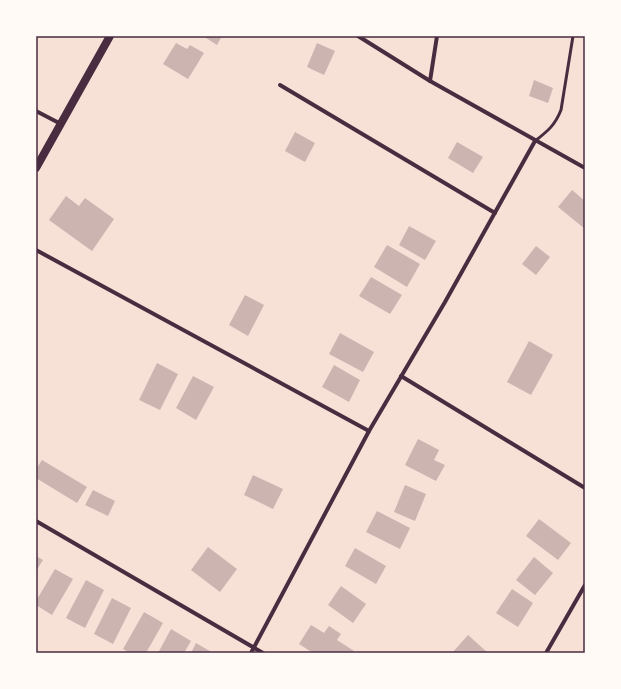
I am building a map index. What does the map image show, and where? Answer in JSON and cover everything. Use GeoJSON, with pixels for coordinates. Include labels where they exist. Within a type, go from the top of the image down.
{"type":"FeatureCollection","features":[{"type":"Feature","properties":{"kind":"main road"},"geometry":{"type":"LineString","coordinates":[[36,168],[110,36]]}},
{"type":"Feature","properties":{"kind":"street"},"geometry":{"type":"LineString","coordinates":[[358,36],[430,81],[585,168]]}},
{"type":"Feature","properties":{"kind":"street"},"geometry":{"type":"LineString","coordinates":[[430,81],[437,36]]}},
{"type":"Feature","properties":{"kind":"street"},"geometry":{"type":"LineString","coordinates":[[280,85],[495,213]]}},
{"type":"Feature","properties":{"kind":"street"},"geometry":{"type":"LineString","coordinates":[[36,111],[61,124]]}},
{"type":"Feature","properties":{"kind":"street"},"geometry":{"type":"LineString","coordinates":[[251,653],[369,431],[536,141]]}},
{"type":"Feature","properties":{"kind":"street"},"geometry":{"type":"LineString","coordinates":[[36,250],[369,431]]}},
{"type":"Feature","properties":{"kind":"street"},"geometry":{"type":"LineString","coordinates":[[401,376],[585,488]]}},
{"type":"Feature","properties":{"kind":"street"},"geometry":{"type":"LineString","coordinates":[[36,521],[263,653]]}},
{"type":"Feature","properties":{"kind":"street"},"geometry":{"type":"LineString","coordinates":[[546,653],[585,585]]}},
{"type":"Feature","properties":{"kind":"lane"},"geometry":{"type":"LineString","coordinates":[[536,141],[549,130],[556,121],[561,110],[573,36]]}},
{"type":"Feature","properties":{"kind":"building"},"geometry":{"type":"Polygon","coordinates":[[[203,36],[222,36],[217,45],[203,36]]]}},
{"type":"Feature","properties":{"kind":"building"},"geometry":{"type":"Polygon","coordinates":[[[176,43],[187,49],[190,45],[204,53],[188,79],[163,64],[176,43]]]}},
{"type":"Feature","properties":{"kind":"building"},"geometry":{"type":"Polygon","coordinates":[[[317,43],[335,51],[324,75],[307,67],[317,43]]]}},
{"type":"Feature","properties":{"kind":"building"},"geometry":{"type":"Polygon","coordinates":[[[534,80],[553,88],[548,103],[529,96],[534,80]]]}},
{"type":"Feature","properties":{"kind":"building"},"geometry":{"type":"Polygon","coordinates":[[[295,132],[315,143],[305,162],[285,151],[295,132]]]}},
{"type":"Feature","properties":{"kind":"building"},"geometry":{"type":"Polygon","coordinates":[[[457,142],[483,157],[473,173],[448,158],[457,142]]]}},
{"type":"Feature","properties":{"kind":"building"},"geometry":{"type":"Polygon","coordinates":[[[572,190],[585,201],[585,229],[558,207],[572,190]]]}},
{"type":"Feature","properties":{"kind":"building"},"geometry":{"type":"Polygon","coordinates":[[[66,196],[79,206],[85,198],[114,219],[92,251],[49,220],[66,196]]]}},
{"type":"Feature","properties":{"kind":"building"},"geometry":{"type":"Polygon","coordinates":[[[409,226],[436,241],[425,260],[399,245],[409,226]]]}},
{"type":"Feature","properties":{"kind":"building"},"geometry":{"type":"Polygon","coordinates":[[[387,245],[420,264],[407,287],[374,267],[387,245]]]}},
{"type":"Feature","properties":{"kind":"building"},"geometry":{"type":"Polygon","coordinates":[[[536,246],[550,257],[536,275],[522,264],[536,246]]]}},
{"type":"Feature","properties":{"kind":"building"},"geometry":{"type":"Polygon","coordinates":[[[371,277],[402,295],[390,314],[359,296],[371,277]]]}},
{"type":"Feature","properties":{"kind":"building"},"geometry":{"type":"Polygon","coordinates":[[[245,295],[264,305],[248,336],[229,325],[245,295]]]}},
{"type":"Feature","properties":{"kind":"building"},"geometry":{"type":"Polygon","coordinates":[[[340,333],[374,352],[363,372],[329,354],[340,333]]]}},
{"type":"Feature","properties":{"kind":"building"},"geometry":{"type":"Polygon","coordinates":[[[529,341],[553,355],[531,395],[507,382],[529,341]]]}},
{"type":"Feature","properties":{"kind":"building"},"geometry":{"type":"Polygon","coordinates":[[[157,363],[178,374],[160,410],[139,400],[157,363]]]}},
{"type":"Feature","properties":{"kind":"building"},"geometry":{"type":"Polygon","coordinates":[[[334,365],[360,380],[349,402],[322,387],[334,365]]]}},
{"type":"Feature","properties":{"kind":"building"},"geometry":{"type":"Polygon","coordinates":[[[193,376],[214,387],[196,420],[176,408],[193,376]]]}},
{"type":"Feature","properties":{"kind":"building"},"geometry":{"type":"Polygon","coordinates":[[[418,439],[439,450],[434,460],[445,465],[436,481],[405,465],[418,439]]]}},
{"type":"Feature","properties":{"kind":"building"},"geometry":{"type":"Polygon","coordinates":[[[42,460],[87,487],[77,503],[36,478],[36,469],[42,460]]]}},
{"type":"Feature","properties":{"kind":"building"},"geometry":{"type":"Polygon","coordinates":[[[253,475],[283,489],[273,509],[244,495],[253,475]]]}},
{"type":"Feature","properties":{"kind":"building"},"geometry":{"type":"Polygon","coordinates":[[[405,485],[426,494],[415,521],[394,512],[405,485]]]}},
{"type":"Feature","properties":{"kind":"building"},"geometry":{"type":"Polygon","coordinates":[[[93,490],[115,501],[108,516],[85,505],[93,490]]]}},
{"type":"Feature","properties":{"kind":"building"},"geometry":{"type":"Polygon","coordinates":[[[377,511],[410,528],[400,549],[366,532],[377,511]]]}},
{"type":"Feature","properties":{"kind":"building"},"geometry":{"type":"Polygon","coordinates":[[[539,519],[571,543],[558,560],[526,536],[539,519]]]}},
{"type":"Feature","properties":{"kind":"building"},"geometry":{"type":"Polygon","coordinates":[[[208,547],[237,569],[220,592],[191,570],[208,547]]]}},
{"type":"Feature","properties":{"kind":"building"},"geometry":{"type":"Polygon","coordinates":[[[355,548],[386,566],[376,584],[345,566],[355,548]]]}},
{"type":"Feature","properties":{"kind":"building"},"geometry":{"type":"Polygon","coordinates":[[[36,556],[43,560],[36,571],[36,556]]]}},
{"type":"Feature","properties":{"kind":"building"},"geometry":{"type":"Polygon","coordinates":[[[534,557],[553,573],[535,595],[516,580],[534,557]]]}},
{"type":"Feature","properties":{"kind":"building"},"geometry":{"type":"Polygon","coordinates":[[[55,569],[73,579],[52,615],[36,605],[36,601],[55,569]]]}},
{"type":"Feature","properties":{"kind":"building"},"geometry":{"type":"Polygon","coordinates":[[[86,580],[104,590],[85,628],[66,618],[86,580]]]}},
{"type":"Feature","properties":{"kind":"building"},"geometry":{"type":"Polygon","coordinates":[[[341,586],[366,604],[353,623],[328,605],[341,586]]]}},
{"type":"Feature","properties":{"kind":"building"},"geometry":{"type":"Polygon","coordinates":[[[512,589],[533,603],[518,627],[496,613],[512,589]]]}},
{"type":"Feature","properties":{"kind":"building"},"geometry":{"type":"Polygon","coordinates":[[[112,598],[131,608],[113,644],[94,634],[112,598]]]}},
{"type":"Feature","properties":{"kind":"building"},"geometry":{"type":"Polygon","coordinates":[[[144,612],[163,623],[146,653],[130,653],[123,649],[144,612]]]}},
{"type":"Feature","properties":{"kind":"building"},"geometry":{"type":"Polygon","coordinates":[[[311,625],[324,633],[329,626],[341,634],[337,640],[354,651],[353,653],[313,653],[299,644],[311,625]]]}},
{"type":"Feature","properties":{"kind":"building"},"geometry":{"type":"Polygon","coordinates":[[[171,629],[191,641],[184,653],[158,653],[171,629]]]}},
{"type":"Feature","properties":{"kind":"building"},"geometry":{"type":"Polygon","coordinates":[[[468,635],[488,653],[454,653],[453,652],[468,635]]]}},
{"type":"Feature","properties":{"kind":"building"},"geometry":{"type":"Polygon","coordinates":[[[196,643],[213,653],[191,653],[196,643]]]}}]}
